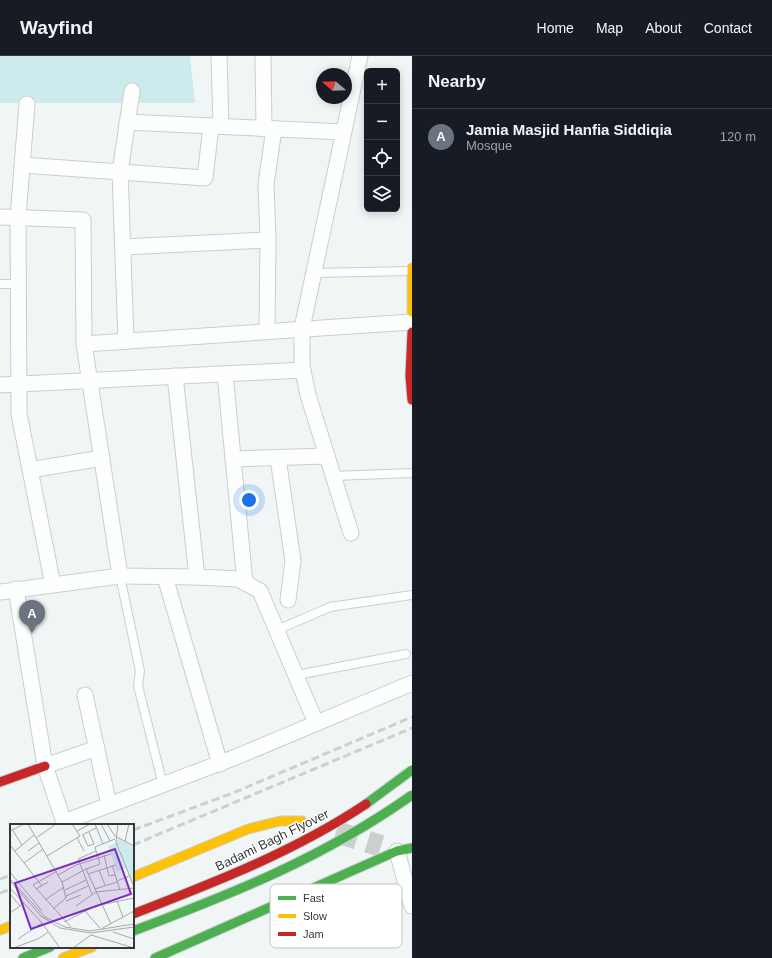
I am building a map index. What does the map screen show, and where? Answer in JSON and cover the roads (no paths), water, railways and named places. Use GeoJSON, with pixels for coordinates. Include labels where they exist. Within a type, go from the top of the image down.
{"type":"FeatureCollection","features":[{"type":"Feature","properties":{"kind":"street"},"geometry":{"type":"LineString","coordinates":[[22,165],[205,178],[216,126],[219,56]]}},
{"type":"Feature","properties":{"kind":"street"},"geometry":{"type":"LineString","coordinates":[[263,56],[269,129],[266,184],[268,240],[268,331]]}},
{"type":"Feature","properties":{"kind":"street"},"geometry":{"type":"LineString","coordinates":[[351,533],[308,395],[303,370],[302,328],[360,56]]}},
{"type":"Feature","properties":{"kind":"street"},"geometry":{"type":"LineString","coordinates":[[126,341],[120,172],[132,91]]}},
{"type":"Feature","properties":{"kind":"street"},"geometry":{"type":"LineString","coordinates":[[27,104],[18,217],[19,414],[53,585]]}},
{"type":"Feature","properties":{"kind":"street"},"geometry":{"type":"LineString","coordinates":[[127,122],[343,132]]}},
{"type":"Feature","properties":{"kind":"street"},"geometry":{"type":"LineString","coordinates":[[0,217],[83,220],[84,344],[120,576]]}},
{"type":"Feature","properties":{"kind":"street"},"geometry":{"type":"LineString","coordinates":[[123,246],[268,240]]}},
{"type":"Feature","properties":{"kind":"street"},"geometry":{"type":"LineString","coordinates":[[412,269],[412,312]]}},
{"type":"Feature","properties":{"kind":"street"},"geometry":{"type":"LineString","coordinates":[[84,344],[302,328],[412,322]]}},
{"type":"Feature","properties":{"kind":"street"},"geometry":{"type":"LineString","coordinates":[[412,332],[410,376],[412,400]]}},
{"type":"Feature","properties":{"kind":"street"},"geometry":{"type":"LineString","coordinates":[[0,385],[303,370]]}},
{"type":"Feature","properties":{"kind":"street"},"geometry":{"type":"LineString","coordinates":[[225,374],[245,583]]}},
{"type":"Feature","properties":{"kind":"street"},"geometry":{"type":"LineString","coordinates":[[175,376],[197,576]]}},
{"type":"Feature","properties":{"kind":"street"},"geometry":{"type":"LineString","coordinates":[[233,459],[327,456]]}},
{"type":"Feature","properties":{"kind":"street"},"geometry":{"type":"LineString","coordinates":[[30,470],[102,458]]}},
{"type":"Feature","properties":{"kind":"street"},"geometry":{"type":"LineString","coordinates":[[278,458],[293,562],[288,600]]}},
{"type":"Feature","properties":{"kind":"street"},"geometry":{"type":"LineString","coordinates":[[0,592],[120,576],[197,576],[238,579],[260,591],[316,723]]}},
{"type":"Feature","properties":{"kind":"street"},"geometry":{"type":"LineString","coordinates":[[165,577],[220,764]]}},
{"type":"Feature","properties":{"kind":"street"},"geometry":{"type":"LineString","coordinates":[[16,589],[45,766],[64,822],[220,764],[412,683]]}},
{"type":"Feature","properties":{"kind":"street"},"geometry":{"type":"LineString","coordinates":[[85,695],[109,805]]}},
{"type":"Feature","properties":{"kind":"street"},"geometry":{"type":"LineString","coordinates":[[0,782],[96,748]]}},
{"type":"Feature","properties":{"kind":"street","name":"Badami Bagh Flyover"},"geometry":{"type":"LineString","coordinates":[[134,914],[258,864],[306,841],[353,814],[391,788],[412,770]]}},
{"type":"Feature","properties":{"kind":"street"},"geometry":{"type":"LineString","coordinates":[[134,931],[270,877],[340,843],[384,817],[412,795]]}},
{"type":"Feature","properties":{"kind":"street"},"geometry":{"type":"LineString","coordinates":[[134,877],[248,829],[280,821],[302,821]]}},
{"type":"Feature","properties":{"kind":"street"},"geometry":{"type":"LineString","coordinates":[[397,851],[412,838]]}},
{"type":"Feature","properties":{"kind":"street"},"geometry":{"type":"LineString","coordinates":[[381,846],[397,851]]}},
{"type":"Feature","properties":{"kind":"street"},"geometry":{"type":"LineString","coordinates":[[326,884],[397,851],[412,848]]}},
{"type":"Feature","properties":{"kind":"street"},"geometry":{"type":"LineString","coordinates":[[397,851],[412,906]]}},
{"type":"Feature","properties":{"kind":"street"},"geometry":{"type":"LineString","coordinates":[[155,958],[187,948],[270,910]]}},
{"type":"Feature","properties":{"kind":"street"},"geometry":{"type":"LineString","coordinates":[[0,930],[10,926]]}},
{"type":"Feature","properties":{"kind":"street"},"geometry":{"type":"LineString","coordinates":[[23,958],[48,948]]}},
{"type":"Feature","properties":{"kind":"street"},"geometry":{"type":"LineString","coordinates":[[63,958],[89,948]]}},
{"type":"Feature","properties":{"kind":"lane"},"geometry":{"type":"LineString","coordinates":[[314,273],[412,269]]}},
{"type":"Feature","properties":{"kind":"lane"},"geometry":{"type":"LineString","coordinates":[[0,284],[19,284]]}},
{"type":"Feature","properties":{"kind":"lane"},"geometry":{"type":"LineString","coordinates":[[334,476],[412,474]]}},
{"type":"Feature","properties":{"kind":"lane"},"geometry":{"type":"LineString","coordinates":[[120,576],[140,671],[138,686],[163,785]]}},
{"type":"Feature","properties":{"kind":"lane"},"geometry":{"type":"LineString","coordinates":[[277,630],[330,607],[412,595]]}},
{"type":"Feature","properties":{"kind":"lane"},"geometry":{"type":"LineString","coordinates":[[296,675],[406,654]]}},
{"type":"Feature","properties":{"kind":"tunnel"},"geometry":{"type":"LineString","coordinates":[[336,832],[381,846]]}},
{"type":"Feature","properties":{"kind":"railway"},"geometry":{"type":"LineString","coordinates":[[134,830],[233,793],[412,717]]}},
{"type":"Feature","properties":{"kind":"railway"},"geometry":{"type":"LineString","coordinates":[[134,845],[412,728]]}},
{"type":"Feature","properties":{"kind":"railway"},"geometry":{"type":"LineString","coordinates":[[0,879],[10,875]]}},
{"type":"Feature","properties":{"kind":"railway"},"geometry":{"type":"LineString","coordinates":[[0,893],[10,889]]}},
{"type":"Feature","properties":{"kind":"place","name":"Jamia Masjid Hanfia Siddiqia"},"geometry":{"type":"Point","coordinates":[32,633]}}]}
